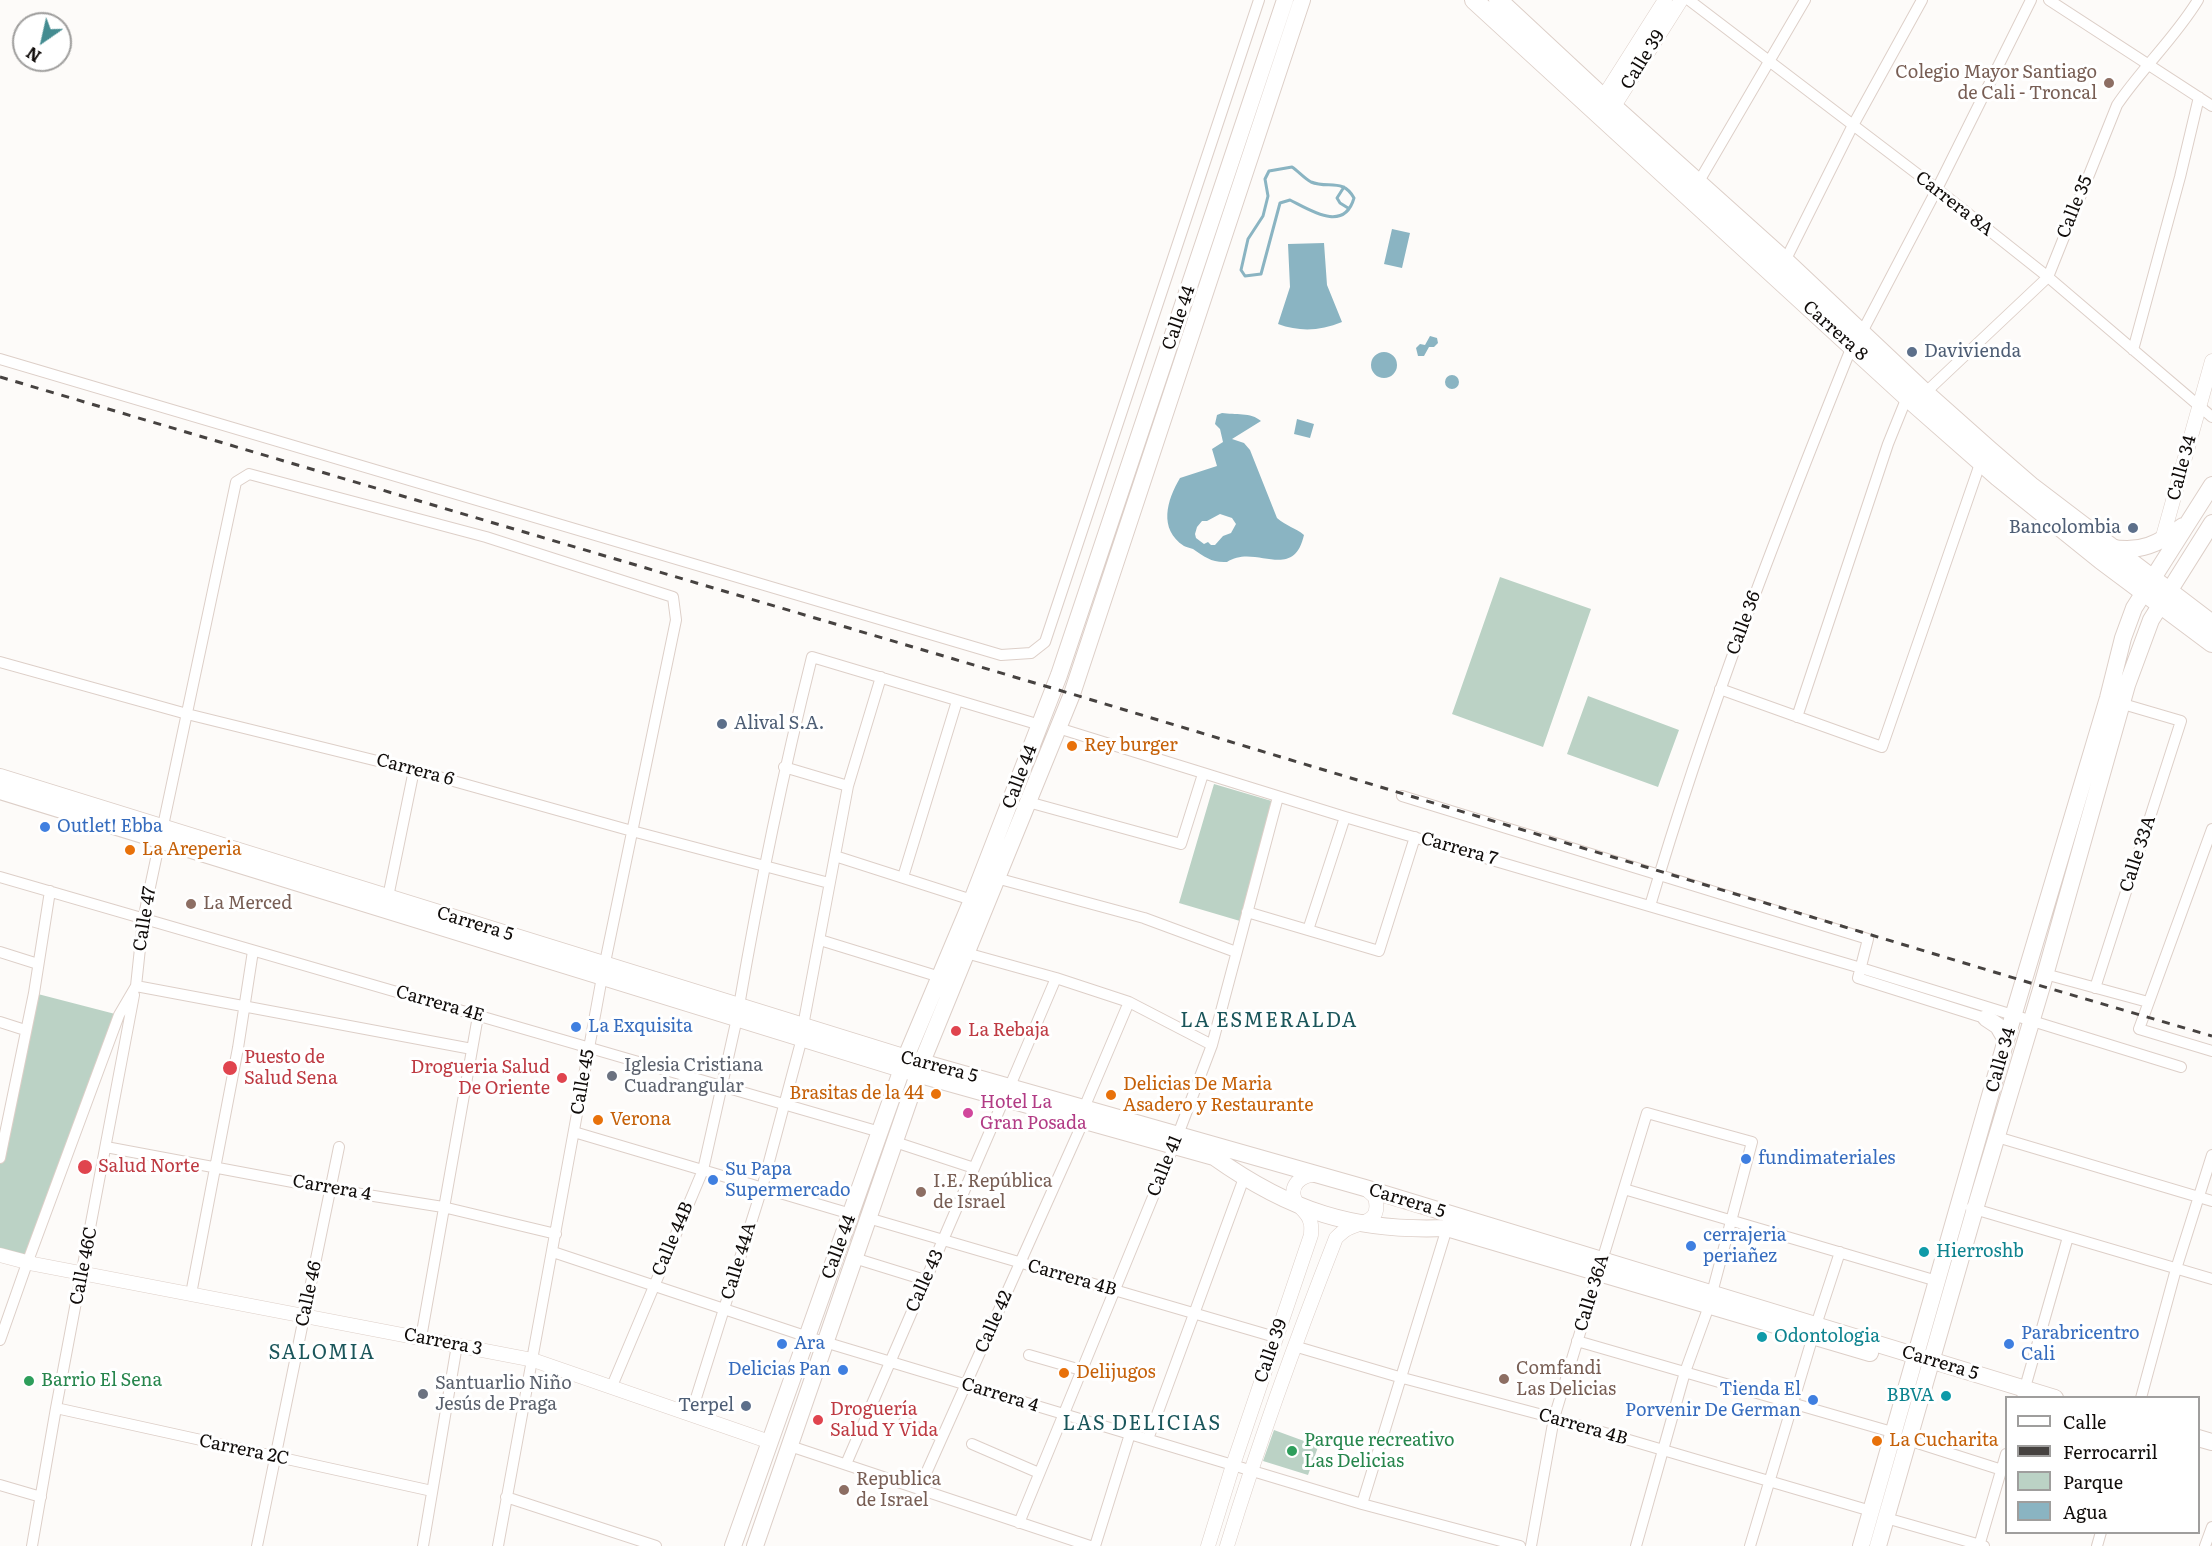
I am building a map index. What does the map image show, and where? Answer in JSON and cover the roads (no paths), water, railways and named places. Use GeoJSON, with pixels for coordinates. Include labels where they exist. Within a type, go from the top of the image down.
{"type":"FeatureCollection","features":[{"type":"Feature","properties":{"kind":"main road","name":"Calle 44"},"geometry":{"type":"LineString","coordinates":[[755,1546],[895,1142],[912,1066],[940,977],[1059,675],[1285,0]]}},
{"type":"Feature","properties":{"kind":"main road","name":"Calle 44"},"geometry":{"type":"LineString","coordinates":[[733,1546],[880,1132],[966,953],[1077,680],[1302,0]]}},
{"type":"Feature","properties":{"kind":"main road","name":"Carrera 8"},"geometry":{"type":"LineString","coordinates":[[1474,0],[1604,109],[1698,183],[1785,261],[1856,340]]}},
{"type":"Feature","properties":{"kind":"main road","name":"Carrera 8"},"geometry":{"type":"LineString","coordinates":[[1498,0],[1604,109],[1916,395],[1981,461],[2023,498],[2156,591],[2212,624]]}},
{"type":"Feature","properties":{"kind":"main road","name":"Carrera 8"},"geometry":{"type":"LineString","coordinates":[[1916,395],[2110,548],[2212,643]]}},
{"type":"Feature","properties":{"kind":"main road"},"geometry":{"type":"LineString","coordinates":[[2156,591],[2190,521],[2212,485]]}},
{"type":"Feature","properties":{"kind":"main road"},"geometry":{"type":"LineString","coordinates":[[2156,591],[2211,500],[2212,492]]}},
{"type":"Feature","properties":{"kind":"main road"},"geometry":{"type":"LineString","coordinates":[[2110,548],[2137,550],[2162,540],[2190,521]]}},
{"type":"Feature","properties":{"kind":"main road"},"geometry":{"type":"LineString","coordinates":[[2156,591],[2212,523]]}},
{"type":"Feature","properties":{"kind":"main road","name":"Calle 34"},"geometry":{"type":"LineString","coordinates":[[1861,1546],[1878,1515],[1908,1440],[1937,1281],[1997,1137],[2156,591]]}},
{"type":"Feature","properties":{"kind":"main road","name":"Calle 34"},"geometry":{"type":"LineString","coordinates":[[1878,1546],[1878,1515],[1892,1432],[1922,1363],[1967,1207],[2010,1027],[2108,698],[2123,638],[2134,608],[2156,591]]}},
{"type":"Feature","properties":{"kind":"main road","name":"Carrera 5"},"geometry":{"type":"LineString","coordinates":[[0,777],[161,834],[912,1066],[1175,1141],[1365,1188],[1600,1267]]}},
{"type":"Feature","properties":{"kind":"main road","name":"Carrera 5"},"geometry":{"type":"LineString","coordinates":[[0,791],[388,897],[603,971]]}},
{"type":"Feature","properties":{"kind":"main road"},"geometry":{"type":"LineString","coordinates":[[2075,804],[2092,810]]}},
{"type":"Feature","properties":{"kind":"main road"},"geometry":{"type":"LineString","coordinates":[[1986,1018],[1998,1026],[2010,1027]]}},
{"type":"Feature","properties":{"kind":"main road","name":"Carrera 5"},"geometry":{"type":"LineString","coordinates":[[1175,1141],[1214,1157],[1244,1178],[1302,1208],[1363,1224],[1412,1230],[1447,1228],[1600,1267],[2024,1393],[2043,1396]]}},
{"type":"Feature","properties":{"kind":"street"},"geometry":{"type":"LineString","coordinates":[[0,359],[1001,655],[1031,653],[1045,642],[1259,0]]}},
{"type":"Feature","properties":{"kind":"street","name":"Calle 39"},"geometry":{"type":"LineString","coordinates":[[1604,109],[1665,0]]}},
{"type":"Feature","properties":{"kind":"street","name":"Calle 39"},"geometry":{"type":"LineString","coordinates":[[1604,109],[1681,0]]}},
{"type":"Feature","properties":{"kind":"street","name":"Carrera 8A"},"geometry":{"type":"LineString","coordinates":[[1689,0],[1937,189],[2048,277],[2212,417]]}},
{"type":"Feature","properties":{"kind":"street"},"geometry":{"type":"LineString","coordinates":[[1698,183],[1805,0]]}},
{"type":"Feature","properties":{"kind":"street"},"geometry":{"type":"LineString","coordinates":[[1785,261],[1852,126],[1922,0]]}},
{"type":"Feature","properties":{"kind":"street","name":"Calle 36"},"geometry":{"type":"LineString","coordinates":[[1650,906],[1720,689],[1770,551],[1856,340],[1937,189],[2031,0]]}},
{"type":"Feature","properties":{"kind":"street"},"geometry":{"type":"LineString","coordinates":[[2049,0],[2212,105]]}},
{"type":"Feature","properties":{"kind":"street","name":"Calle 35"},"geometry":{"type":"LineString","coordinates":[[1797,717],[1888,444],[1916,395],[2048,277],[2113,113],[2134,82],[2183,23],[2198,0]]}},
{"type":"Feature","properties":{"kind":"street"},"geometry":{"type":"LineString","coordinates":[[2133,351],[2199,97]]}},
{"type":"Feature","properties":{"kind":"street","name":"Calle 34"},"geometry":{"type":"LineString","coordinates":[[2162,540],[2212,361]]}},
{"type":"Feature","properties":{"kind":"street"},"geometry":{"type":"LineString","coordinates":[[1720,689],[1882,747],[1981,461]]}},
{"type":"Feature","properties":{"kind":"street","name":"Calle 45"},"geometry":{"type":"LineString","coordinates":[[236,482],[249,474],[486,537],[673,597],[675,620],[603,971],[498,1546]]}},
{"type":"Feature","properties":{"kind":"street","name":"Calle 47"},"geometry":{"type":"LineString","coordinates":[[1,1334],[120,1015],[136,986],[143,920],[236,482]]}},
{"type":"Feature","properties":{"kind":"street","name":"Calle 44B"},"geometry":{"type":"LineString","coordinates":[[612,1386],[703,1170],[738,1012],[784,767],[812,657],[881,677]]}},
{"type":"Feature","properties":{"kind":"street","name":"Carrera 6"},"geometry":{"type":"LineString","coordinates":[[0,662],[187,714],[414,770],[829,883]]}},
{"type":"Feature","properties":{"kind":"street"},"geometry":{"type":"LineString","coordinates":[[881,677],[1040,725]]}},
{"type":"Feature","properties":{"kind":"street","name":"Calle 44A"},"geometry":{"type":"LineString","coordinates":[[691,1414],[762,1188],[803,1032],[848,786],[881,677]]}},
{"type":"Feature","properties":{"kind":"street"},"geometry":{"type":"LineString","coordinates":[[903,877],[957,701]]}},
{"type":"Feature","properties":{"kind":"street","name":"Calle 33A"},"geometry":{"type":"LineString","coordinates":[[2095,988],[2181,721],[2123,704]]}},
{"type":"Feature","properties":{"kind":"street","name":"Carrera 7"},"geometry":{"type":"LineString","coordinates":[[1058,728],[1278,797],[1861,968],[2010,1027],[2030,1026],[2181,1067]]}},
{"type":"Feature","properties":{"kind":"street"},"geometry":{"type":"LineString","coordinates":[[784,767],[848,786]]}},
{"type":"Feature","properties":{"kind":"street"},"geometry":{"type":"LineString","coordinates":[[388,897],[414,770]]}},
{"type":"Feature","properties":{"kind":"street"},"geometry":{"type":"LineString","coordinates":[[1028,802],[1181,844],[1203,774]]}},
{"type":"Feature","properties":{"kind":"street"},"geometry":{"type":"LineString","coordinates":[[1402,796],[1868,939],[1861,968]]}},
{"type":"Feature","properties":{"kind":"street","name":"Calle 41"},"geometry":{"type":"LineString","coordinates":[[1018,1523],[1175,1141],[1212,1044],[1278,797]]}},
{"type":"Feature","properties":{"kind":"street"},"geometry":{"type":"LineString","coordinates":[[1308,930],[1345,817]]}},
{"type":"Feature","properties":{"kind":"street"},"geometry":{"type":"LineString","coordinates":[[2212,829],[2139,1030],[2212,1051]]}},
{"type":"Feature","properties":{"kind":"street"},"geometry":{"type":"LineString","coordinates":[[1247,912],[1379,951],[1415,837]]}},
{"type":"Feature","properties":{"kind":"street"},"geometry":{"type":"LineString","coordinates":[[835,856],[972,900]]}},
{"type":"Feature","properties":{"kind":"street","name":"Carrera 4E"},"geometry":{"type":"LineString","coordinates":[[0,877],[880,1132]]}},
{"type":"Feature","properties":{"kind":"street"},"geometry":{"type":"LineString","coordinates":[[996,878],[1144,918],[1236,952]]}},
{"type":"Feature","properties":{"kind":"street"},"geometry":{"type":"LineString","coordinates":[[0,1158],[50,891]]}},
{"type":"Feature","properties":{"kind":"street"},"geometry":{"type":"LineString","coordinates":[[820,940],[940,977]]}},
{"type":"Feature","properties":{"kind":"street"},"geometry":{"type":"LineString","coordinates":[[191,1294],[245,1007],[253,951]]}},
{"type":"Feature","properties":{"kind":"street"},"geometry":{"type":"LineString","coordinates":[[0,952],[38,964]]}},
{"type":"Feature","properties":{"kind":"street"},"geometry":{"type":"LineString","coordinates":[[966,953],[1056,978],[1129,1002],[1212,1044]]}},
{"type":"Feature","properties":{"kind":"street","name":"Carrera 7"},"geometry":{"type":"LineString","coordinates":[[1861,968],[1858,978],[1986,1018]]}},
{"type":"Feature","properties":{"kind":"street"},"geometry":{"type":"LineString","coordinates":[[2045,974],[2148,1002]]}},
{"type":"Feature","properties":{"kind":"street","name":"Calle 43"},"geometry":{"type":"LineString","coordinates":[[846,1464],[1056,978]]}},
{"type":"Feature","properties":{"kind":"street"},"geometry":{"type":"LineString","coordinates":[[136,986],[472,1049]]}},
{"type":"Feature","properties":{"kind":"street","name":"Calle 46C"},"geometry":{"type":"LineString","coordinates":[[32,1546],[136,986]]}},
{"type":"Feature","properties":{"kind":"street","name":"Calle 42"},"geometry":{"type":"LineString","coordinates":[[919,1489],[1084,1115],[1129,1002]]}},
{"type":"Feature","properties":{"kind":"street"},"geometry":{"type":"LineString","coordinates":[[421,1338],[478,1016]]}},
{"type":"Feature","properties":{"kind":"street"},"geometry":{"type":"LineString","coordinates":[[0,1022],[25,1030]]}},
{"type":"Feature","properties":{"kind":"street","name":"Calle 36A"},"geometry":{"type":"LineString","coordinates":[[1531,1546],[1554,1418],[1647,1113],[1752,1142],[1731,1220]]}},
{"type":"Feature","properties":{"kind":"street"},"geometry":{"type":"LineString","coordinates":[[574,1132],[851,1214]]}},
{"type":"Feature","properties":{"kind":"street"},"geometry":{"type":"LineString","coordinates":[[1997,1137],[2212,1201]]}},
{"type":"Feature","properties":{"kind":"street"},"geometry":{"type":"LineString","coordinates":[[895,1142],[974,1168]]}},
{"type":"Feature","properties":{"kind":"street","name":"Calle 46"},"geometry":{"type":"LineString","coordinates":[[257,1546],[339,1147]]}},
{"type":"Feature","properties":{"kind":"street","name":"Carrera 4"},"geometry":{"type":"LineString","coordinates":[[106,1148],[443,1207],[556,1234]]}},
{"type":"Feature","properties":{"kind":"street"},"geometry":{"type":"LineString","coordinates":[[2141,1396],[2176,1269],[2212,1155]]}},
{"type":"Feature","properties":{"kind":"street","name":"Calle 39"},"geometry":{"type":"LineString","coordinates":[[1208,1546],[1275,1337],[1311,1235],[1310,1219],[1296,1202],[1295,1185],[1300,1178],[1308,1174],[1317,1175]]}},
{"type":"Feature","properties":{"kind":"street"},"geometry":{"type":"LineString","coordinates":[[1148,1439],[1244,1178]]}},
{"type":"Feature","properties":{"kind":"street"},"geometry":{"type":"LineString","coordinates":[[1363,1224],[1374,1216],[1377,1203],[1371,1192],[1365,1188]]}},
{"type":"Feature","properties":{"kind":"street"},"geometry":{"type":"LineString","coordinates":[[1624,1189],[1937,1281]]}},
{"type":"Feature","properties":{"kind":"street"},"geometry":{"type":"LineString","coordinates":[[1967,1207],[2212,1279]]}},
{"type":"Feature","properties":{"kind":"street","name":"Carrera 4B"},"geometry":{"type":"LineString","coordinates":[[868,1218],[1275,1337]]}},
{"type":"Feature","properties":{"kind":"street"},"geometry":{"type":"LineString","coordinates":[[1636,1546],[1685,1372],[1711,1299],[1731,1220]]}},
{"type":"Feature","properties":{"kind":"street","name":"Calle 39"},"geometry":{"type":"LineString","coordinates":[[1227,1546],[1250,1470],[1294,1346],[1336,1238],[1347,1229],[1363,1224]]}},
{"type":"Feature","properties":{"kind":"street"},"geometry":{"type":"LineString","coordinates":[[1362,1504],[1399,1377],[1447,1228]]}},
{"type":"Feature","properties":{"kind":"street"},"geometry":{"type":"LineString","coordinates":[[2024,1393],[2068,1237]]}},
{"type":"Feature","properties":{"kind":"street","name":"Carrera 4"},"geometry":{"type":"LineString","coordinates":[[553,1252],[825,1342],[1362,1504],[1520,1546]]}},
{"type":"Feature","properties":{"kind":"street"},"geometry":{"type":"LineString","coordinates":[[1750,1546],[1814,1330],[1840,1252]]}},
{"type":"Feature","properties":{"kind":"street","name":"Carrera 3"},"geometry":{"type":"LineString","coordinates":[[0,1255],[533,1360],[770,1442]]}},
{"type":"Feature","properties":{"kind":"street"},"geometry":{"type":"LineString","coordinates":[[854,1258],[926,1280]]}},
{"type":"Feature","properties":{"kind":"street"},"geometry":{"type":"LineString","coordinates":[[1577,1341],[1892,1432]]}},
{"type":"Feature","properties":{"kind":"street"},"geometry":{"type":"LineString","coordinates":[[423,1546],[457,1345]]}},
{"type":"Feature","properties":{"kind":"street","name":"Carrera 4B"},"geometry":{"type":"LineString","coordinates":[[1294,1346],[1399,1377],[1554,1418],[1981,1546]]}},
{"type":"Feature","properties":{"kind":"street"},"geometry":{"type":"LineString","coordinates":[[1029,1355],[1081,1370]]}},
{"type":"Feature","properties":{"kind":"street","name":"Carrera 2C"},"geometry":{"type":"LineString","coordinates":[[56,1408],[432,1491]]}},
{"type":"Feature","properties":{"kind":"street"},"geometry":{"type":"LineString","coordinates":[[904,1422],[942,1437]]}},
{"type":"Feature","properties":{"kind":"street"},"geometry":{"type":"LineString","coordinates":[[1095,1546],[1130,1434]]}},
{"type":"Feature","properties":{"kind":"street"},"geometry":{"type":"LineString","coordinates":[[1908,1440],[2002,1470]]}},
{"type":"Feature","properties":{"kind":"street"},"geometry":{"type":"LineString","coordinates":[[972,1444],[1039,1473]]}},
{"type":"Feature","properties":{"kind":"street"},"geometry":{"type":"LineString","coordinates":[[790,1446],[1090,1546]]}},
{"type":"Feature","properties":{"kind":"street"},"geometry":{"type":"LineString","coordinates":[[1981,1546],[2005,1460]]}},
{"type":"Feature","properties":{"kind":"street"},"geometry":{"type":"LineString","coordinates":[[0,1485],[41,1497]]}},
{"type":"Feature","properties":{"kind":"street"},"geometry":{"type":"LineString","coordinates":[[506,1497],[656,1546]]}},
{"type":"Feature","properties":{"kind":"street"},"geometry":{"type":"LineString","coordinates":[[2205,1546],[2212,1527]]}},
{"type":"Feature","properties":{"kind":"water"},"geometry":{"type":"Polygon","coordinates":[[[1392,229],[1410,233],[1402,268],[1384,264],[1392,229]]]}},
{"type":"Feature","properties":{"kind":"water"},"geometry":{"type":"Polygon","coordinates":[[[1324,243],[1327,285],[1342,322],[1310,329],[1278,324],[1290,287],[1288,244],[1324,243]]]}},
{"type":"Feature","properties":{"kind":"water"},"geometry":{"type":"Polygon","coordinates":[[[1430,336],[1437,338],[1438,343],[1434,347],[1429,347],[1424,356],[1418,356],[1416,348],[1420,344],[1425,345],[1430,336]]]}},
{"type":"Feature","properties":{"kind":"water"},"geometry":{"type":"Polygon","coordinates":[[[1384,352],[1393,356],[1397,365],[1393,374],[1384,378],[1375,374],[1371,365],[1375,356],[1384,352]]]}},
{"type":"Feature","properties":{"kind":"water"},"geometry":{"type":"Polygon","coordinates":[[[1452,375],[1457,377],[1459,382],[1457,387],[1452,389],[1447,387],[1445,382],[1447,377],[1452,375]]]}},
{"type":"Feature","properties":{"kind":"water"},"geometry":{"type":"Polygon","coordinates":[[[1222,413],[1248,415],[1261,421],[1232,439],[1244,443],[1250,450],[1277,518],[1304,535],[1299,549],[1291,557],[1282,560],[1238,557],[1227,562],[1217,562],[1184,546],[1171,531],[1167,514],[1171,496],[1180,478],[1217,466],[1212,449],[1223,442],[1220,429],[1215,424],[1217,415],[1222,413]],[[1220,514],[1207,521],[1202,521],[1197,527],[1196,538],[1204,544],[1208,542],[1215,545],[1223,536],[1231,533],[1236,524],[1232,518],[1220,514]]]}},
{"type":"Feature","properties":{"kind":"water"},"geometry":{"type":"Polygon","coordinates":[[[1297,419],[1314,424],[1310,438],[1294,434],[1297,419]]]}},
{"type":"Feature","properties":{"kind":"waterway"},"geometry":{"type":"LineString","coordinates":[[1292,167],[1311,182],[1340,186],[1350,192],[1354,198],[1349,209],[1335,217],[1316,213],[1290,200],[1280,203],[1261,274],[1245,276],[1241,270],[1248,239],[1263,216],[1268,196],[1265,179],[1269,171],[1292,167]]}},
{"type":"Feature","properties":{"kind":"waterway"},"geometry":{"type":"LineString","coordinates":[[1344,187],[1337,198],[1348,208]]}},
{"type":"Feature","properties":{"kind":"railway"},"geometry":{"type":"LineString","coordinates":[[0,377],[1072,694],[2212,1036]]}},
{"type":"Feature","properties":{"kind":"place","name":"Colegio Mayor Santiago de Cali - Troncal"},"geometry":{"type":"Point","coordinates":[2109,83]}},
{"type":"Feature","properties":{"kind":"place","name":"Davivienda"},"geometry":{"type":"Point","coordinates":[1912,352]}},
{"type":"Feature","properties":{"kind":"place","name":"Bancolombia"},"geometry":{"type":"Point","coordinates":[2133,528]}},
{"type":"Feature","properties":{"kind":"place","name":"Alival S.A."},"geometry":{"type":"Point","coordinates":[722,724]}},
{"type":"Feature","properties":{"kind":"place","name":"Rey burger"},"geometry":{"type":"Point","coordinates":[1072,746]}},
{"type":"Feature","properties":{"kind":"place","name":"Outlet! Ebba"},"geometry":{"type":"Point","coordinates":[45,827]}},
{"type":"Feature","properties":{"kind":"place","name":"La Areperia"},"geometry":{"type":"Point","coordinates":[130,850]}},
{"type":"Feature","properties":{"kind":"place","name":"La Merced"},"geometry":{"type":"Point","coordinates":[191,904]}},
{"type":"Feature","properties":{"kind":"place","name":"La Exquisita"},"geometry":{"type":"Point","coordinates":[576,1027]}},
{"type":"Feature","properties":{"kind":"place","name":"La Rebaja"},"geometry":{"type":"Point","coordinates":[956,1031]}},
{"type":"Feature","properties":{"kind":"place","name":"Puesto de Salud Sena"},"geometry":{"type":"Point","coordinates":[230,1068]}},
{"type":"Feature","properties":{"kind":"place","name":"Iglesia Cristiana Cuadrangular"},"geometry":{"type":"Point","coordinates":[612,1076]}},
{"type":"Feature","properties":{"kind":"place","name":"Drogueria Salud De Oriente"},"geometry":{"type":"Point","coordinates":[562,1078]}},
{"type":"Feature","properties":{"kind":"place","name":"Brasitas de la 44"},"geometry":{"type":"Point","coordinates":[936,1094]}},
{"type":"Feature","properties":{"kind":"place","name":"Delicias De Maria Asadero y Restaurante"},"geometry":{"type":"Point","coordinates":[1111,1095]}},
{"type":"Feature","properties":{"kind":"place","name":"Hotel La Gran Posada"},"geometry":{"type":"Point","coordinates":[968,1113]}},
{"type":"Feature","properties":{"kind":"place","name":"Verona"},"geometry":{"type":"Point","coordinates":[598,1120]}},
{"type":"Feature","properties":{"kind":"place","name":"fundimateriales"},"geometry":{"type":"Point","coordinates":[1746,1159]}},
{"type":"Feature","properties":{"kind":"place","name":"Salud Norte"},"geometry":{"type":"Point","coordinates":[85,1167]}},
{"type":"Feature","properties":{"kind":"place","name":"Su Papa Supermercado"},"geometry":{"type":"Point","coordinates":[713,1180]}},
{"type":"Feature","properties":{"kind":"place","name":"I.E. República de Israel"},"geometry":{"type":"Point","coordinates":[921,1192]}},
{"type":"Feature","properties":{"kind":"place","name":"cerrajeria periañez"},"geometry":{"type":"Point","coordinates":[1691,1246]}},
{"type":"Feature","properties":{"kind":"place","name":"Hierroshb"},"geometry":{"type":"Point","coordinates":[1924,1252]}},
{"type":"Feature","properties":{"kind":"place","name":"Odontologia"},"geometry":{"type":"Point","coordinates":[1762,1337]}},
{"type":"Feature","properties":{"kind":"place","name":"Ara"},"geometry":{"type":"Point","coordinates":[782,1344]}},
{"type":"Feature","properties":{"kind":"place","name":"Parabricentro Cali"},"geometry":{"type":"Point","coordinates":[2009,1344]}},
{"type":"Feature","properties":{"kind":"place","name":"Delicias Pan"},"geometry":{"type":"Point","coordinates":[843,1370]}},
{"type":"Feature","properties":{"kind":"place","name":"Delijugos"},"geometry":{"type":"Point","coordinates":[1064,1373]}},
{"type":"Feature","properties":{"kind":"place","name":"Comfandi Las Delicias"},"geometry":{"type":"Point","coordinates":[1504,1379]}},
{"type":"Feature","properties":{"kind":"place","name":"Barrio El Sena"},"geometry":{"type":"Point","coordinates":[29,1381]}},
{"type":"Feature","properties":{"kind":"place","name":"Santuarlio Niño Jesús de Praga"},"geometry":{"type":"Point","coordinates":[423,1394]}},
{"type":"Feature","properties":{"kind":"place","name":"BBVA"},"geometry":{"type":"Point","coordinates":[1946,1396]}},
{"type":"Feature","properties":{"kind":"place","name":"Tienda El Porvenir De German"},"geometry":{"type":"Point","coordinates":[1813,1400]}},
{"type":"Feature","properties":{"kind":"place","name":"Terpel"},"geometry":{"type":"Point","coordinates":[746,1406]}},
{"type":"Feature","properties":{"kind":"place","name":"Droguería Salud Y Vida"},"geometry":{"type":"Point","coordinates":[818,1420]}},
{"type":"Feature","properties":{"kind":"place","name":"La Cucharita"},"geometry":{"type":"Point","coordinates":[1877,1441]}},
{"type":"Feature","properties":{"kind":"place","name":"Parque recreativo Las Delicias"},"geometry":{"type":"Point","coordinates":[1292,1451]}},
{"type":"Feature","properties":{"kind":"place","name":"Republica de Israel"},"geometry":{"type":"Point","coordinates":[844,1490]}},
{"type":"Feature","properties":{"kind":"district","name":"LA ESMERALDA"},"geometry":{"type":"Point","coordinates":[1269,1021]}},
{"type":"Feature","properties":{"kind":"district","name":"SALOMIA"},"geometry":{"type":"Point","coordinates":[322,1353]}},
{"type":"Feature","properties":{"kind":"district","name":"LAS DELICIAS"},"geometry":{"type":"Point","coordinates":[1142,1424]}}]}
